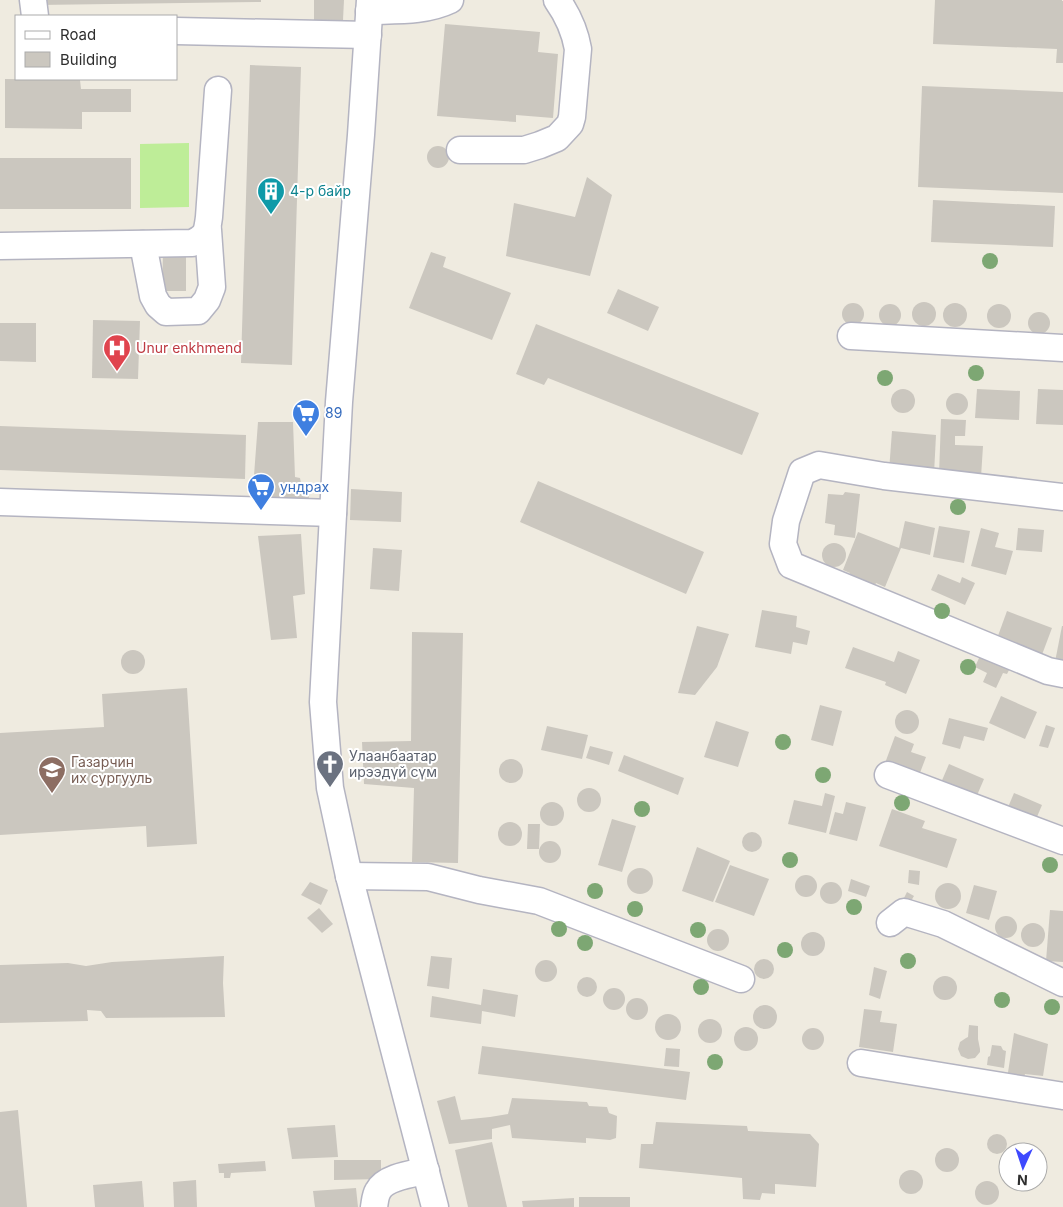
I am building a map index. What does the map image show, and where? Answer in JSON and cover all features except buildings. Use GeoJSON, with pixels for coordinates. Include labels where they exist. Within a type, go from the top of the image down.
{"type":"FeatureCollection","features":[{"type":"Feature","properties":{"kind":"street"},"geometry":{"type":"LineString","coordinates":[[33,0],[34,15]]}},
{"type":"Feature","properties":{"kind":"street"},"geometry":{"type":"LineString","coordinates":[[178,31],[369,16],[440,5],[450,0]]}},
{"type":"Feature","properties":{"kind":"street"},"geometry":{"type":"LineString","coordinates":[[460,150],[524,150],[557,138],[570,124],[578,50],[564,9],[557,0]]}},
{"type":"Feature","properties":{"kind":"street"},"geometry":{"type":"LineString","coordinates":[[369,16],[339,402],[323,702],[330,788],[350,876],[435,1207]]}},
{"type":"Feature","properties":{"kind":"street"},"geometry":{"type":"LineString","coordinates":[[143,244],[153,296],[158,305],[166,312],[198,310],[207,300],[212,286],[208,230],[218,90]]}},
{"type":"Feature","properties":{"kind":"street"},"geometry":{"type":"LineString","coordinates":[[0,246],[192,242],[202,239],[208,230]]}},
{"type":"Feature","properties":{"kind":"street"},"geometry":{"type":"LineString","coordinates":[[851,336],[1063,348]]}},
{"type":"Feature","properties":{"kind":"street"},"geometry":{"type":"LineString","coordinates":[[1063,497],[884,476],[819,465],[802,472],[786,520],[783,544],[790,565],[1048,671],[1063,674]]}},
{"type":"Feature","properties":{"kind":"street"},"geometry":{"type":"LineString","coordinates":[[0,502],[333,513]]}},
{"type":"Feature","properties":{"kind":"street"},"geometry":{"type":"LineString","coordinates":[[888,775],[1063,841]]}},
{"type":"Feature","properties":{"kind":"street"},"geometry":{"type":"LineString","coordinates":[[350,876],[428,877],[479,890],[539,900],[741,979]]}},
{"type":"Feature","properties":{"kind":"street"},"geometry":{"type":"LineString","coordinates":[[890,923],[904,912],[943,924],[1063,983]]}},
{"type":"Feature","properties":{"kind":"street"},"geometry":{"type":"LineString","coordinates":[[861,1064],[1063,1096]]}},
{"type":"Feature","properties":{"kind":"street"},"geometry":{"type":"LineString","coordinates":[[374,1207],[377,1192],[381,1186],[396,1178],[426,1171]]}},
{"type":"Feature","properties":{"kind":"green space"},"geometry":{"type":"Polygon","coordinates":[[[189,143],[189,207],[140,208],[140,144],[189,143]]]}},
{"type":"Feature","properties":{"kind":"place","name":"4-р байр"},"geometry":{"type":"Point","coordinates":[271,215]}},
{"type":"Feature","properties":{"kind":"place","name":"Unur enkhmend"},"geometry":{"type":"Point","coordinates":[117,372]}},
{"type":"Feature","properties":{"kind":"place","name":"89"},"geometry":{"type":"Point","coordinates":[306,437]}},
{"type":"Feature","properties":{"kind":"place","name":"ундрах"},"geometry":{"type":"Point","coordinates":[261,511]}},
{"type":"Feature","properties":{"kind":"place","name":"Улаанбаатар ирээдүй сүм"},"geometry":{"type":"Point","coordinates":[330,788]}},
{"type":"Feature","properties":{"kind":"place","name":"Газарчин их сургууль"},"geometry":{"type":"Point","coordinates":[52,794]}}]}
